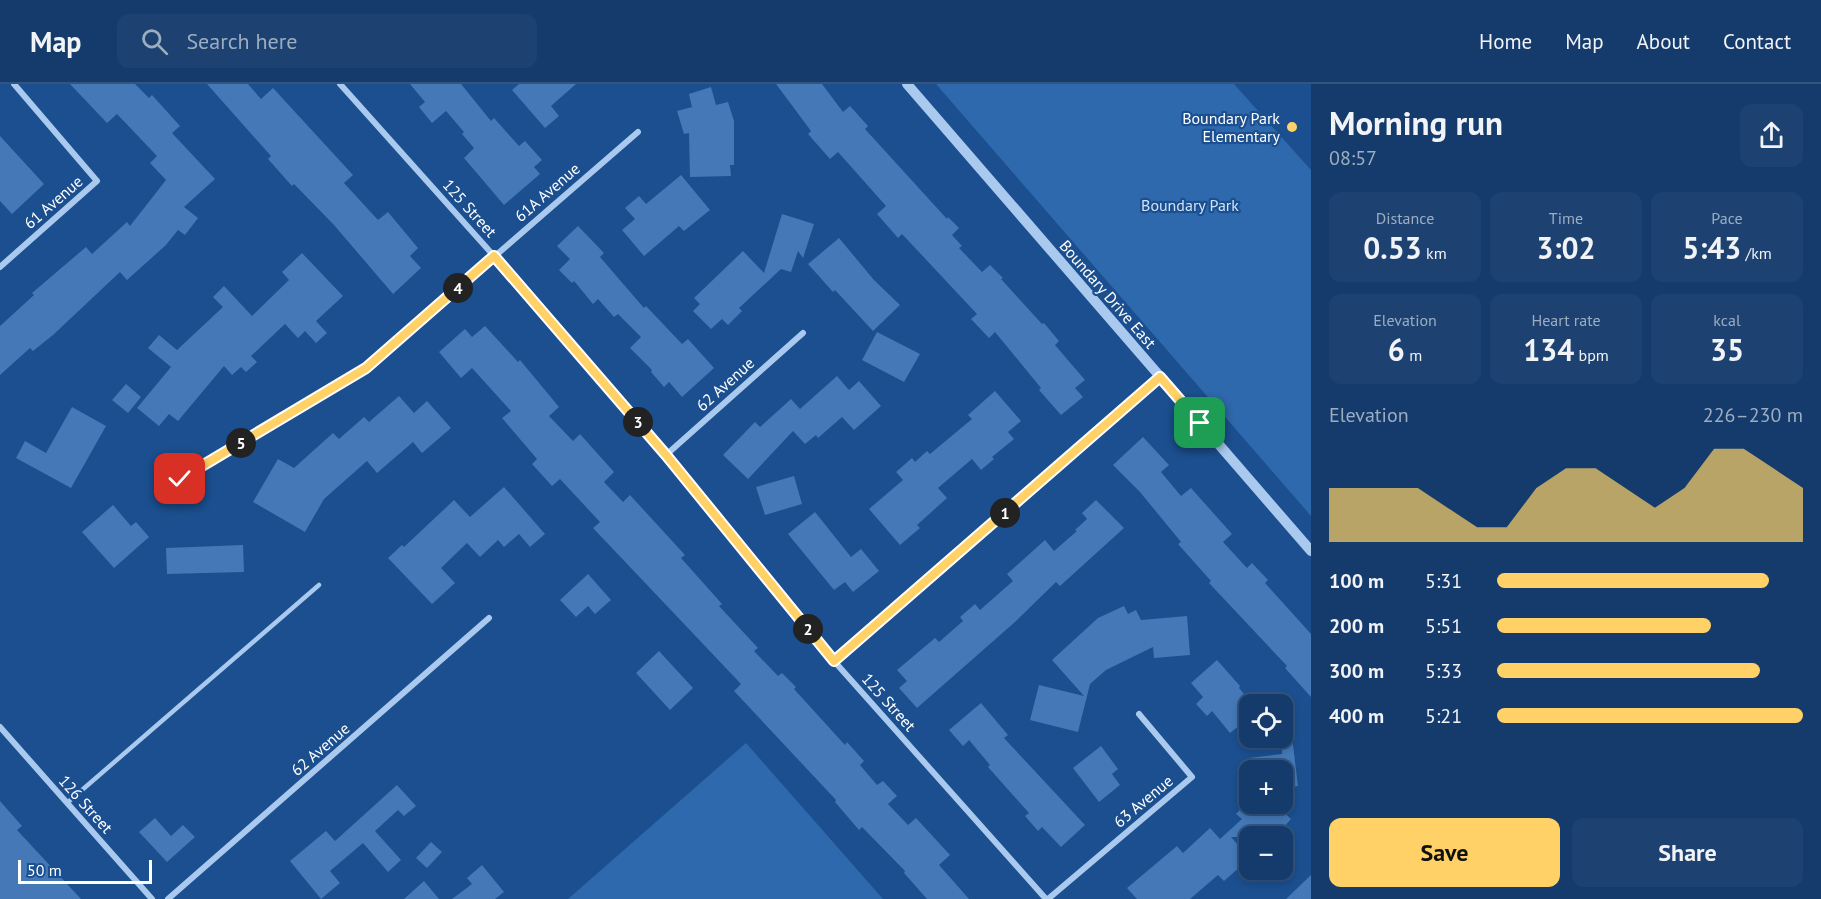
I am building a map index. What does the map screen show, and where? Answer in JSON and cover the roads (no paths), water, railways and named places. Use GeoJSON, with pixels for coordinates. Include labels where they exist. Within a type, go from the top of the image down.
{"type":"FeatureCollection","features":[{"type":"Feature","properties":{"kind":"street","name":"61 Avenue"},"geometry":{"type":"LineString","coordinates":[[0,267],[97,181],[14,84]]}},
{"type":"Feature","properties":{"kind":"street","name":"125 Street"},"geometry":{"type":"LineString","coordinates":[[340,84],[494,256],[666,455],[834,661],[1047,899]]}},
{"type":"Feature","properties":{"kind":"street","name":"Boundary Drive East"},"geometry":{"type":"LineString","coordinates":[[907,84],[1311,551]]}},
{"type":"Feature","properties":{"kind":"street","name":"61A Avenue"},"geometry":{"type":"LineString","coordinates":[[180,479],[366,368],[638,132]]}},
{"type":"Feature","properties":{"kind":"street","name":"62 Avenue"},"geometry":{"type":"LineString","coordinates":[[666,455],[803,333]]}},
{"type":"Feature","properties":{"kind":"street"},"geometry":{"type":"LineString","coordinates":[[834,661],[1160,377]]}},
{"type":"Feature","properties":{"kind":"street","name":"62 Avenue"},"geometry":{"type":"LineString","coordinates":[[168,899],[489,618]]}},
{"type":"Feature","properties":{"kind":"street","name":"63 Avenue"},"geometry":{"type":"LineString","coordinates":[[1047,899],[1192,777],[1139,714]]}},
{"type":"Feature","properties":{"kind":"street","name":"126 Street"},"geometry":{"type":"LineString","coordinates":[[0,727],[152,899]]}},
{"type":"Feature","properties":{"kind":"lane"},"geometry":{"type":"LineString","coordinates":[[67,803],[319,585]]}},
{"type":"Feature","properties":{"kind":"place","name":"Boundary Park Elementary"},"geometry":{"type":"Point","coordinates":[1292,127]}},
{"type":"Feature","properties":{"kind":"park label","name":"Boundary Park"},"geometry":{"type":"Point","coordinates":[1190,205]}}]}
